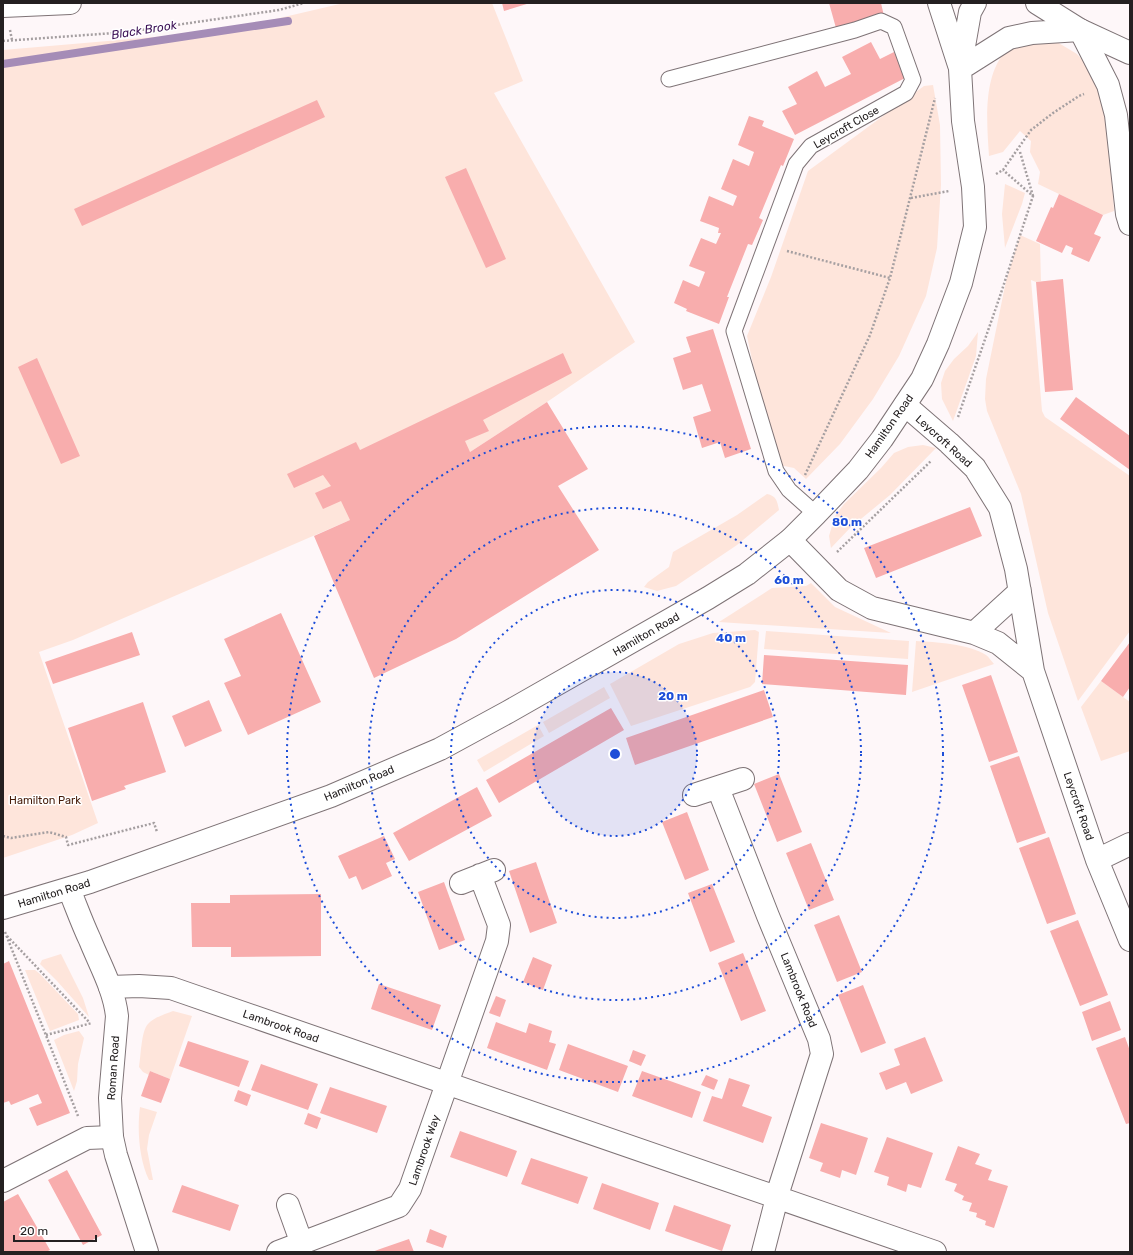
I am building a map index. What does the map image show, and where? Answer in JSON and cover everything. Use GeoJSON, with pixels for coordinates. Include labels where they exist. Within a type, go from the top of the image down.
{"type":"FeatureCollection","features":[{"type":"Feature","properties":{"kind":"street"},"geometry":{"type":"LineString","coordinates":[[3,6],[70,3]]}},
{"type":"Feature","properties":{"kind":"street","name":"Hamilton Road"},"geometry":{"type":"LineString","coordinates":[[939,3],[960,70]]}},
{"type":"Feature","properties":{"kind":"street","name":"Hamilton Road"},"geometry":{"type":"LineString","coordinates":[[3,908],[69,889],[331,796],[440,749],[708,598],[747,574],[790,540],[858,470],[882,439],[905,405],[922,379],[938,344],[961,283],[975,227],[973,187],[963,120],[960,70],[970,12],[975,3]]}},
{"type":"Feature","properties":{"kind":"street"},"geometry":{"type":"LineString","coordinates":[[1037,3],[1080,30],[1130,53]]}},
{"type":"Feature","properties":{"kind":"street"},"geometry":{"type":"LineString","coordinates":[[960,70],[1009,38],[1032,33],[1080,30]]}},
{"type":"Feature","properties":{"kind":"street"},"geometry":{"type":"LineString","coordinates":[[1080,30],[1108,85],[1116,115],[1127,214],[1130,224]]}},
{"type":"Feature","properties":{"kind":"street","name":"Leycroft Road"},"geometry":{"type":"LineString","coordinates":[[905,405],[975,468],[1000,508],[1016,569],[1033,671],[1098,860],[1130,940]]}},
{"type":"Feature","properties":{"kind":"street"},"geometry":{"type":"LineString","coordinates":[[790,540],[839,590],[872,608],[974,633],[998,643],[1033,671]]}},
{"type":"Feature","properties":{"kind":"street"},"geometry":{"type":"LineString","coordinates":[[974,633],[1020,591]]}},
{"type":"Feature","properties":{"kind":"street"},"geometry":{"type":"LineString","coordinates":[[694,795],[743,779]]}},
{"type":"Feature","properties":{"kind":"street","name":"Lambrook Road"},"geometry":{"type":"LineString","coordinates":[[718,788],[768,916],[819,1039],[822,1054],[777,1197]]}},
{"type":"Feature","properties":{"kind":"street"},"geometry":{"type":"LineString","coordinates":[[1098,860],[1130,844]]}},
{"type":"Feature","properties":{"kind":"street"},"geometry":{"type":"LineString","coordinates":[[447,1084],[497,941],[499,925],[478,876]]}},
{"type":"Feature","properties":{"kind":"street","name":"Roman Road"},"geometry":{"type":"LineString","coordinates":[[69,889],[110,987],[116,1006],[117,1016],[110,1098],[112,1137],[116,1155],[147,1252]]}},
{"type":"Feature","properties":{"kind":"street","name":"Lambrook Road"},"geometry":{"type":"LineString","coordinates":[[110,987],[139,986],[171,988],[935,1252]]}},
{"type":"Feature","properties":{"kind":"street","name":"Lambrook Way"},"geometry":{"type":"LineString","coordinates":[[278,1252],[399,1206],[410,1189],[447,1084]]}},
{"type":"Feature","properties":{"kind":"street"},"geometry":{"type":"LineString","coordinates":[[3,1181],[87,1138],[112,1137]]}},
{"type":"Feature","properties":{"kind":"street"},"geometry":{"type":"LineString","coordinates":[[763,1252],[777,1197]]}},
{"type":"Feature","properties":{"kind":"street"},"geometry":{"type":"LineString","coordinates":[[288,1205],[302,1244]]}},
{"type":"Feature","properties":{"kind":"lane","name":"Leycroft Close"},"geometry":{"type":"LineString","coordinates":[[669,78],[855,30],[881,21],[894,27],[913,80],[906,92],[811,146],[796,164],[734,331],[776,471],[789,490],[816,514]]}},
{"type":"Feature","properties":{"kind":"path"},"geometry":{"type":"LineString","coordinates":[[3,41],[128,32],[278,10],[304,3]]}},
{"type":"Feature","properties":{"kind":"path"},"geometry":{"type":"LineString","coordinates":[[910,198],[973,187],[1003,170],[1031,130],[1079,96],[1108,85]]}},
{"type":"Feature","properties":{"kind":"path"},"geometry":{"type":"LineString","coordinates":[[795,495],[870,335],[890,278],[937,90]]}},
{"type":"Feature","properties":{"kind":"path"},"geometry":{"type":"LineString","coordinates":[[820,570],[949,443],[1033,196],[1020,152]]}},
{"type":"Feature","properties":{"kind":"path"},"geometry":{"type":"LineString","coordinates":[[1003,170],[1033,196]]}},
{"type":"Feature","properties":{"kind":"path"},"geometry":{"type":"LineString","coordinates":[[766,246],[890,278]]}},
{"type":"Feature","properties":{"kind":"path"},"geometry":{"type":"LineString","coordinates":[[3,836],[11,838],[49,832],[66,837],[68,845],[154,823],[164,856]]}},
{"type":"Feature","properties":{"kind":"path"},"geometry":{"type":"LineString","coordinates":[[3,926],[87,1138]]}},
{"type":"Feature","properties":{"kind":"path"},"geometry":{"type":"LineString","coordinates":[[6,935],[90,1022]]}},
{"type":"Feature","properties":{"kind":"path"},"geometry":{"type":"LineString","coordinates":[[46,1035],[117,1016]]}},
{"type":"Feature","properties":{"kind":"green space","name":"Hamilton Park"},"geometry":{"type":"Polygon","coordinates":[[[344,3],[492,3],[523,81],[494,93],[635,342],[470,452],[350,520],[73,640],[39,652],[98,823],[72,835],[3,858],[3,50],[224,31],[344,3]]]}},
{"type":"Feature","properties":{"kind":"green space"},"geometry":{"type":"Polygon","coordinates":[[[1020,41],[1057,42],[1077,54],[1092,71],[1104,107],[1112,174],[1114,211],[1103,215],[1038,184],[1040,172],[1030,152],[1031,141],[1020,131],[1003,152],[989,156],[987,115],[993,73],[999,60],[1007,50],[1020,41]]]}},
{"type":"Feature","properties":{"kind":"green space"},"geometry":{"type":"Polygon","coordinates":[[[933,85],[940,125],[941,185],[937,248],[926,296],[899,356],[873,399],[840,444],[806,479],[794,468],[774,464],[747,336],[771,277],[808,171],[924,86],[933,85]]]}},
{"type":"Feature","properties":{"kind":"green space"},"geometry":{"type":"Polygon","coordinates":[[[1005,184],[1025,193],[1005,248],[1002,214],[1005,184]]]}},
{"type":"Feature","properties":{"kind":"green space"},"geometry":{"type":"Polygon","coordinates":[[[1020,235],[1040,244],[1041,281],[1036,282],[1031,280],[1042,411],[1045,417],[1130,476],[1130,631],[1078,701],[1048,613],[1021,494],[987,411],[985,399],[986,379],[1006,281],[1020,235]]]}},
{"type":"Feature","properties":{"kind":"green space"},"geometry":{"type":"Polygon","coordinates":[[[978,332],[976,356],[953,421],[942,399],[941,383],[945,371],[954,359],[968,346],[978,332]]]}},
{"type":"Feature","properties":{"kind":"green space"},"geometry":{"type":"Polygon","coordinates":[[[923,445],[936,448],[890,495],[850,528],[831,548],[829,536],[835,516],[844,504],[881,468],[894,453],[908,447],[923,445]]]}},
{"type":"Feature","properties":{"kind":"green space"},"geometry":{"type":"Polygon","coordinates":[[[767,494],[776,499],[779,510],[737,545],[676,586],[657,591],[644,587],[648,582],[669,567],[673,552],[737,515],[767,494]]]}},
{"type":"Feature","properties":{"kind":"green space"},"geometry":{"type":"Polygon","coordinates":[[[811,583],[835,607],[891,633],[719,622],[772,588],[806,586],[811,583]]]}},
{"type":"Feature","properties":{"kind":"green space"},"geometry":{"type":"Polygon","coordinates":[[[755,630],[759,632],[755,682],[750,687],[631,726],[610,684],[679,644],[713,633],[755,630]]]}},
{"type":"Feature","properties":{"kind":"green space"},"geometry":{"type":"Polygon","coordinates":[[[766,631],[909,641],[908,659],[764,649],[766,631]]]}},
{"type":"Feature","properties":{"kind":"green space"},"geometry":{"type":"Polygon","coordinates":[[[916,641],[952,644],[971,648],[986,655],[994,664],[912,692],[916,641]]]}},
{"type":"Feature","properties":{"kind":"green space"},"geometry":{"type":"Polygon","coordinates":[[[1101,681],[1130,702],[1130,751],[1101,761],[1081,707],[1101,681]]]}},
{"type":"Feature","properties":{"kind":"green space"},"geometry":{"type":"Polygon","coordinates":[[[604,687],[610,698],[549,733],[543,722],[604,687]]]}},
{"type":"Feature","properties":{"kind":"green space"},"geometry":{"type":"Polygon","coordinates":[[[538,725],[544,736],[484,772],[477,760],[538,725]]]}},
{"type":"Feature","properties":{"kind":"green space"},"geometry":{"type":"Polygon","coordinates":[[[61,954],[83,998],[89,1017],[40,964],[42,960],[61,954]]]}},
{"type":"Feature","properties":{"kind":"green space"},"geometry":{"type":"Polygon","coordinates":[[[25,970],[35,970],[40,974],[78,1014],[79,1020],[50,1031],[25,970]]]}},
{"type":"Feature","properties":{"kind":"green space"},"geometry":{"type":"Polygon","coordinates":[[[173,1011],[192,1016],[170,1079],[150,1071],[149,1075],[143,1072],[139,1067],[144,1032],[148,1024],[153,1019],[173,1011]]]}},
{"type":"Feature","properties":{"kind":"green space"},"geometry":{"type":"Polygon","coordinates":[[[79,1031],[84,1038],[74,1091],[54,1040],[64,1035],[79,1031]]]}},
{"type":"Feature","properties":{"kind":"green space"},"geometry":{"type":"Polygon","coordinates":[[[140,1107],[157,1112],[149,1135],[147,1149],[153,1180],[149,1180],[141,1154],[139,1135],[140,1107]]]}},
{"type":"Feature","properties":{"kind":"building"},"geometry":{"type":"Polygon","coordinates":[[[502,3],[530,3],[504,11],[502,3]]]}},
{"type":"Feature","properties":{"kind":"building"},"geometry":{"type":"Polygon","coordinates":[[[829,3],[881,3],[884,16],[836,28],[829,3]]]}},
{"type":"Feature","properties":{"kind":"building"},"geometry":{"type":"Polygon","coordinates":[[[871,42],[880,59],[894,52],[907,77],[795,135],[782,111],[797,104],[788,87],[817,71],[825,87],[851,74],[842,57],[871,42]]]}},
{"type":"Feature","properties":{"kind":"building"},"geometry":{"type":"Polygon","coordinates":[[[317,100],[325,117],[82,226],[74,209],[317,100]]]}},
{"type":"Feature","properties":{"kind":"building"},"geometry":{"type":"Polygon","coordinates":[[[749,116],[764,121],[762,126],[794,139],[783,166],[781,165],[759,218],[763,220],[752,245],[748,244],[727,297],[729,297],[719,324],[686,311],[687,309],[674,303],[683,280],[699,287],[705,272],[689,266],[701,238],[716,244],[721,233],[718,233],[719,228],[700,221],[709,196],[733,206],[737,196],[721,189],[733,159],[749,166],[754,152],[738,145],[749,116]]]}},
{"type":"Feature","properties":{"kind":"building"},"geometry":{"type":"Polygon","coordinates":[[[466,168],[506,259],[486,268],[445,177],[466,168]]]}},
{"type":"Feature","properties":{"kind":"building"},"geometry":{"type":"Polygon","coordinates":[[[1059,194],[1103,215],[1094,234],[1101,237],[1089,262],[1071,254],[1073,248],[1066,245],[1062,253],[1036,241],[1051,207],[1053,208],[1059,194]]]}},
{"type":"Feature","properties":{"kind":"building"},"geometry":{"type":"Polygon","coordinates":[[[1063,279],[1073,390],[1045,392],[1036,282],[1063,279]]]}},
{"type":"Feature","properties":{"kind":"building"},"geometry":{"type":"Polygon","coordinates":[[[713,329],[751,449],[725,458],[720,442],[702,448],[693,417],[711,411],[702,384],[683,390],[673,358],[691,352],[686,337],[713,329]]]}},
{"type":"Feature","properties":{"kind":"building"},"geometry":{"type":"Polygon","coordinates":[[[563,353],[572,373],[483,420],[489,431],[465,441],[470,452],[547,402],[588,469],[558,486],[599,550],[456,639],[374,678],[314,536],[350,520],[341,501],[323,509],[315,493],[331,486],[323,475],[294,488],[287,474],[356,442],[360,450],[563,353]]]}},
{"type":"Feature","properties":{"kind":"building"},"geometry":{"type":"Polygon","coordinates":[[[37,358],[80,456],[61,464],[18,367],[37,358]]]}},
{"type":"Feature","properties":{"kind":"building"},"geometry":{"type":"Polygon","coordinates":[[[1076,397],[1130,436],[1130,470],[1060,419],[1076,397]]]}},
{"type":"Feature","properties":{"kind":"building"},"geometry":{"type":"Polygon","coordinates":[[[970,507],[982,536],[876,578],[864,548],[970,507]]]}},
{"type":"Feature","properties":{"kind":"building"},"geometry":{"type":"Polygon","coordinates":[[[281,613],[321,702],[248,735],[224,683],[241,676],[224,639],[281,613]]]}},
{"type":"Feature","properties":{"kind":"building"},"geometry":{"type":"Polygon","coordinates":[[[132,632],[140,655],[53,684],[45,662],[132,632]]]}},
{"type":"Feature","properties":{"kind":"building"},"geometry":{"type":"Polygon","coordinates":[[[1130,642],[1130,687],[1123,697],[1101,681],[1130,642]]]}},
{"type":"Feature","properties":{"kind":"building"},"geometry":{"type":"Polygon","coordinates":[[[764,655],[908,665],[906,695],[762,684],[764,655]]]}},
{"type":"Feature","properties":{"kind":"building"},"geometry":{"type":"Polygon","coordinates":[[[991,675],[1018,752],[989,762],[962,685],[991,675]]]}},
{"type":"Feature","properties":{"kind":"building"},"geometry":{"type":"Polygon","coordinates":[[[764,690],[773,717],[635,765],[626,738],[764,690]]]}},
{"type":"Feature","properties":{"kind":"building"},"geometry":{"type":"Polygon","coordinates":[[[209,700],[222,731],[185,747],[172,716],[209,700]]]}},
{"type":"Feature","properties":{"kind":"building"},"geometry":{"type":"Polygon","coordinates":[[[143,702],[166,772],[124,786],[126,789],[92,801],[68,728],[143,702]]]}},
{"type":"Feature","properties":{"kind":"building"},"geometry":{"type":"Polygon","coordinates":[[[611,708],[624,730],[499,803],[486,780],[611,708]]]}},
{"type":"Feature","properties":{"kind":"building"},"geometry":{"type":"Polygon","coordinates":[[[1019,756],[1046,833],[1017,843],[990,766],[1019,756]]]}},
{"type":"Feature","properties":{"kind":"building"},"geometry":{"type":"Polygon","coordinates":[[[779,774],[802,832],[777,842],[754,784],[779,774]]]}},
{"type":"Feature","properties":{"kind":"building"},"geometry":{"type":"Polygon","coordinates":[[[477,787],[492,816],[409,861],[393,833],[477,787]]]}},
{"type":"Feature","properties":{"kind":"building"},"geometry":{"type":"Polygon","coordinates":[[[687,812],[709,870],[685,880],[662,822],[687,812]]]}},
{"type":"Feature","properties":{"kind":"building"},"geometry":{"type":"Polygon","coordinates":[[[384,836],[395,859],[386,863],[392,876],[362,890],[356,876],[349,879],[338,856],[384,836]]]}},
{"type":"Feature","properties":{"kind":"building"},"geometry":{"type":"Polygon","coordinates":[[[1049,837],[1076,914],[1047,924],[1019,848],[1049,837]]]}},
{"type":"Feature","properties":{"kind":"building"},"geometry":{"type":"Polygon","coordinates":[[[811,843],[834,900],[809,910],[786,853],[811,843]]]}},
{"type":"Feature","properties":{"kind":"building"},"geometry":{"type":"Polygon","coordinates":[[[536,862],[557,923],[530,933],[509,871],[536,862]]]}},
{"type":"Feature","properties":{"kind":"building"},"geometry":{"type":"Polygon","coordinates":[[[444,882],[465,940],[439,950],[418,892],[444,882]]]}},
{"type":"Feature","properties":{"kind":"building"},"geometry":{"type":"Polygon","coordinates":[[[712,884],[735,942],[710,952],[688,893],[712,884]]]}},
{"type":"Feature","properties":{"kind":"building"},"geometry":{"type":"Polygon","coordinates":[[[321,894],[321,956],[231,957],[231,947],[192,947],[191,903],[230,903],[230,895],[321,894]]]}},
{"type":"Feature","properties":{"kind":"building"},"geometry":{"type":"Polygon","coordinates":[[[839,915],[862,972],[837,982],[814,925],[839,915]]]}},
{"type":"Feature","properties":{"kind":"building"},"geometry":{"type":"Polygon","coordinates":[[[1078,920],[1108,995],[1080,1006],[1050,931],[1078,920]]]}},
{"type":"Feature","properties":{"kind":"building"},"geometry":{"type":"Polygon","coordinates":[[[743,953],[766,1011],[741,1021],[718,963],[743,953]]]}},
{"type":"Feature","properties":{"kind":"building"},"geometry":{"type":"Polygon","coordinates":[[[533,957],[552,965],[543,990],[523,982],[533,957]]]}},
{"type":"Feature","properties":{"kind":"building"},"geometry":{"type":"Polygon","coordinates":[[[9,961],[70,1113],[37,1126],[29,1108],[42,1103],[38,1094],[11,1105],[9,1101],[3,1103],[3,964],[9,961]]]}},
{"type":"Feature","properties":{"kind":"building"},"geometry":{"type":"Polygon","coordinates":[[[379,984],[441,1005],[432,1030],[371,1009],[379,984]]]}},
{"type":"Feature","properties":{"kind":"building"},"geometry":{"type":"Polygon","coordinates":[[[863,985],[886,1043],[861,1053],[838,995],[863,985]]]}},
{"type":"Feature","properties":{"kind":"building"},"geometry":{"type":"Polygon","coordinates":[[[496,996],[506,1000],[500,1017],[489,1013],[496,996]]]}},
{"type":"Feature","properties":{"kind":"building"},"geometry":{"type":"Polygon","coordinates":[[[1110,1001],[1121,1030],[1092,1041],[1082,1012],[1110,1001]]]}},
{"type":"Feature","properties":{"kind":"building"},"geometry":{"type":"Polygon","coordinates":[[[496,1022],[526,1033],[529,1023],[552,1031],[549,1042],[556,1044],[547,1070],[487,1048],[496,1022]]]}},
{"type":"Feature","properties":{"kind":"building"},"geometry":{"type":"Polygon","coordinates":[[[925,1037],[943,1081],[911,1094],[906,1082],[886,1090],[879,1073],[900,1065],[894,1049],[925,1037]]]}},
{"type":"Feature","properties":{"kind":"building"},"geometry":{"type":"Polygon","coordinates":[[[1125,1037],[1130,1051],[1130,1123],[1126,1124],[1096,1048],[1125,1037]]]}},
{"type":"Feature","properties":{"kind":"building"},"geometry":{"type":"Polygon","coordinates":[[[188,1041],[249,1061],[239,1087],[179,1066],[188,1041]]]}},
{"type":"Feature","properties":{"kind":"building"},"geometry":{"type":"Polygon","coordinates":[[[568,1044],[628,1066],[618,1092],[559,1070],[568,1044]]]}},
{"type":"Feature","properties":{"kind":"building"},"geometry":{"type":"Polygon","coordinates":[[[633,1050],[646,1055],[641,1066],[629,1061],[633,1050]]]}},
{"type":"Feature","properties":{"kind":"building"},"geometry":{"type":"Polygon","coordinates":[[[261,1064],[318,1084],[308,1110],[251,1090],[261,1064]]]}},
{"type":"Feature","properties":{"kind":"building"},"geometry":{"type":"Polygon","coordinates":[[[150,1071],[170,1079],[161,1103],[141,1096],[150,1071]]]}},
{"type":"Feature","properties":{"kind":"building"},"geometry":{"type":"Polygon","coordinates":[[[642,1071],[701,1092],[692,1118],[632,1096],[642,1071]]]}},
{"type":"Feature","properties":{"kind":"building"},"geometry":{"type":"Polygon","coordinates":[[[706,1075],[718,1080],[714,1090],[701,1085],[706,1075]]]}},
{"type":"Feature","properties":{"kind":"building"},"geometry":{"type":"Polygon","coordinates":[[[729,1078],[750,1085],[742,1106],[772,1117],[763,1143],[703,1121],[712,1096],[722,1099],[729,1078]]]}},
{"type":"Feature","properties":{"kind":"building"},"geometry":{"type":"Polygon","coordinates":[[[330,1087],[387,1106],[377,1133],[320,1113],[330,1087]]]}},
{"type":"Feature","properties":{"kind":"building"},"geometry":{"type":"Polygon","coordinates":[[[238,1090],[251,1095],[247,1106],[234,1101],[238,1090]]]}},
{"type":"Feature","properties":{"kind":"building"},"geometry":{"type":"Polygon","coordinates":[[[308,1113],[321,1118],[317,1129],[304,1124],[308,1113]]]}},
{"type":"Feature","properties":{"kind":"building"},"geometry":{"type":"Polygon","coordinates":[[[821,1123],[868,1138],[856,1175],[842,1170],[840,1178],[820,1171],[823,1163],[809,1158],[821,1123]]]}},
{"type":"Feature","properties":{"kind":"building"},"geometry":{"type":"Polygon","coordinates":[[[460,1131],[517,1151],[507,1177],[450,1157],[460,1131]]]}},
{"type":"Feature","properties":{"kind":"building"},"geometry":{"type":"Polygon","coordinates":[[[887,1137],[933,1153],[921,1188],[908,1184],[906,1192],[887,1185],[889,1177],[874,1172],[887,1137]]]}},
{"type":"Feature","properties":{"kind":"building"},"geometry":{"type":"Polygon","coordinates":[[[958,1146],[980,1154],[975,1164],[992,1170],[988,1180],[1008,1186],[994,1228],[985,1225],[986,1221],[976,1217],[977,1213],[969,1211],[972,1203],[962,1200],[964,1196],[954,1191],[957,1184],[945,1180],[958,1146]]]}},
{"type":"Feature","properties":{"kind":"building"},"geometry":{"type":"Polygon","coordinates":[[[531,1158],[588,1177],[578,1204],[521,1184],[531,1158]]]}},
{"type":"Feature","properties":{"kind":"building"},"geometry":{"type":"Polygon","coordinates":[[[67,1170],[102,1235],[83,1245],[48,1180],[67,1170]]]}},
{"type":"Feature","properties":{"kind":"building"},"geometry":{"type":"Polygon","coordinates":[[[602,1183],[659,1203],[650,1230],[593,1209],[602,1183]]]}},
{"type":"Feature","properties":{"kind":"building"},"geometry":{"type":"Polygon","coordinates":[[[182,1185],[239,1205],[230,1231],[172,1212],[182,1185]]]}},
{"type":"Feature","properties":{"kind":"building"},"geometry":{"type":"Polygon","coordinates":[[[18,1194],[50,1250],[46,1252],[3,1252],[3,1202],[18,1194]]]}},
{"type":"Feature","properties":{"kind":"building"},"geometry":{"type":"Polygon","coordinates":[[[674,1205],[731,1225],[722,1251],[665,1231],[674,1205]]]}},
{"type":"Feature","properties":{"kind":"building"},"geometry":{"type":"Polygon","coordinates":[[[430,1229],[447,1236],[443,1248],[426,1242],[430,1229]]]}},
{"type":"Feature","properties":{"kind":"building"},"geometry":{"type":"Polygon","coordinates":[[[409,1239],[414,1252],[372,1252],[380,1249],[409,1239]]]}},
{"type":"Feature","properties":{"kind":"waterway","name":"Black Brook"},"geometry":{"type":"LineString","coordinates":[[3,64],[288,21]]}}]}
